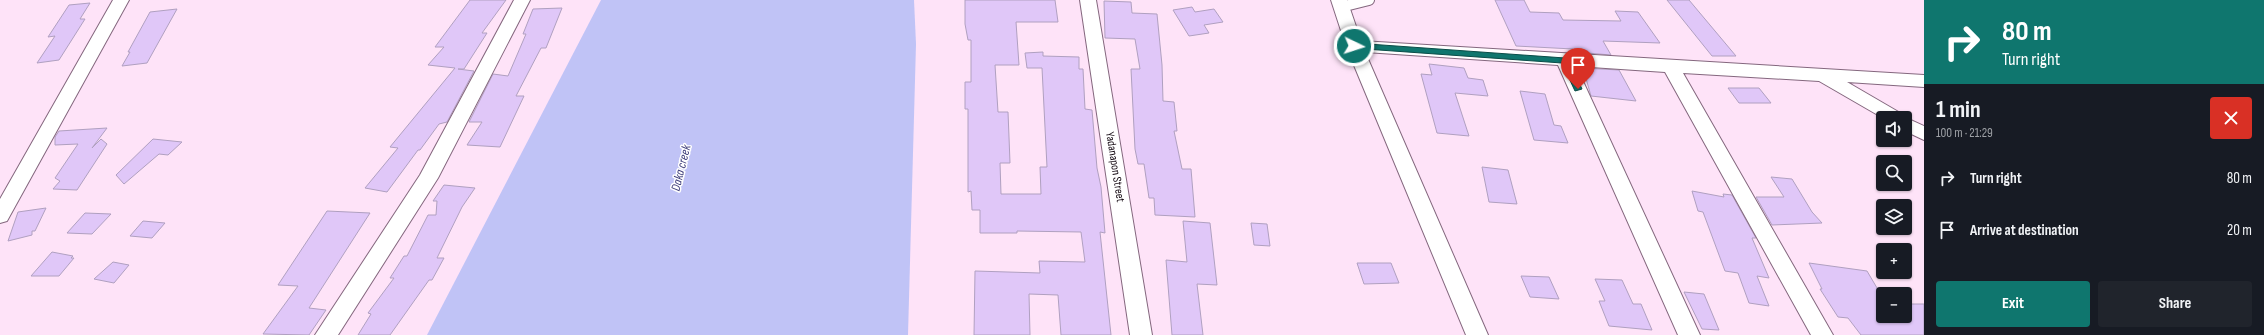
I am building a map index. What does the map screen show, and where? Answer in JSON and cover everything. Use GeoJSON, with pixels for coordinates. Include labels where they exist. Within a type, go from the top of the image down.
{"type":"FeatureCollection","features":[{"type":"Feature","properties":{"kind":"street"},"geometry":{"type":"LineString","coordinates":[[0,216],[122,0]]}},
{"type":"Feature","properties":{"kind":"street"},"geometry":{"type":"LineString","coordinates":[[326,335],[428,178],[522,0]]}},
{"type":"Feature","properties":{"kind":"street","name":"Yadanapon Street"},"geometry":{"type":"LineString","coordinates":[[1088,0],[1141,335]]}},
{"type":"Feature","properties":{"kind":"street"},"geometry":{"type":"LineString","coordinates":[[1340,4],[1354,46],[1477,335]]}},
{"type":"Feature","properties":{"kind":"street"},"geometry":{"type":"LineString","coordinates":[[1354,46],[1565,61],[1924,81]]}},
{"type":"Feature","properties":{"kind":"street"},"geometry":{"type":"LineString","coordinates":[[1565,61],[1689,335]]}},
{"type":"Feature","properties":{"kind":"street"},"geometry":{"type":"LineString","coordinates":[[1670,67],[1822,335]]}},
{"type":"Feature","properties":{"kind":"street"},"geometry":{"type":"LineString","coordinates":[[1822,75],[1884,111]]}},
{"type":"Feature","properties":{"kind":"street"},"geometry":{"type":"LineString","coordinates":[[1912,127],[1924,134]]}},
{"type":"Feature","properties":{"kind":"lane"},"geometry":{"type":"LineString","coordinates":[[1340,4],[1369,0]]}},
{"type":"Feature","properties":{"kind":"water","name":"Daka creek"},"geometry":{"type":"Polygon","coordinates":[[[601,0],[914,0],[916,44],[908,335],[427,335],[601,0]]]}},
{"type":"Feature","properties":{"kind":"building"},"geometry":{"type":"Polygon","coordinates":[[[470,0],[506,0],[482,33],[487,33],[464,69],[458,69],[474,71],[447,122],[439,124],[387,192],[365,188],[398,148],[390,147],[455,68],[428,65],[444,47],[435,47],[470,0]]]}},
{"type":"Feature","properties":{"kind":"building"},"geometry":{"type":"Polygon","coordinates":[[[965,0],[1055,0],[1058,22],[1016,22],[1019,65],[995,65],[998,112],[1008,112],[1010,163],[1000,163],[1001,194],[1041,194],[1040,167],[1047,167],[1042,68],[1027,68],[1025,53],[1043,52],[1043,56],[1079,57],[1079,69],[1083,69],[1085,109],[1092,110],[1097,168],[1101,187],[1105,233],[1100,232],[1111,335],[1061,335],[1058,295],[1029,294],[1030,335],[974,335],[975,271],[1040,273],[1039,261],[1085,262],[1081,232],[1017,231],[1017,233],[980,233],[980,210],[972,210],[971,191],[968,192],[968,109],[965,109],[965,82],[971,82],[971,40],[968,40],[965,24],[965,0]]]}},
{"type":"Feature","properties":{"kind":"building"},"geometry":{"type":"Polygon","coordinates":[[[1495,0],[1524,0],[1530,12],[1559,13],[1563,20],[1621,21],[1615,11],[1638,12],[1660,43],[1603,41],[1611,55],[1575,52],[1573,49],[1516,46],[1495,0]]]}},
{"type":"Feature","properties":{"kind":"building"},"geometry":{"type":"Polygon","coordinates":[[[1667,0],[1689,0],[1736,56],[1712,56],[1667,0]]]}},
{"type":"Feature","properties":{"kind":"building"},"geometry":{"type":"Polygon","coordinates":[[[1104,1],[1131,2],[1132,13],[1157,14],[1162,65],[1163,101],[1174,102],[1177,131],[1174,131],[1182,169],[1191,169],[1195,217],[1155,215],[1154,198],[1149,198],[1144,164],[1138,164],[1135,149],[1131,69],[1140,69],[1135,39],[1105,38],[1104,1]]]}},
{"type":"Feature","properties":{"kind":"building"},"geometry":{"type":"Polygon","coordinates":[[[90,3],[80,19],[85,19],[59,60],[37,63],[55,36],[48,37],[69,5],[90,3]]]}},
{"type":"Feature","properties":{"kind":"building"},"geometry":{"type":"Polygon","coordinates":[[[1192,7],[1195,12],[1214,9],[1223,22],[1204,25],[1209,33],[1189,36],[1173,10],[1192,7]]]}},
{"type":"Feature","properties":{"kind":"building"},"geometry":{"type":"Polygon","coordinates":[[[562,8],[546,48],[541,48],[516,96],[524,96],[500,147],[467,145],[482,122],[469,122],[493,74],[508,76],[526,34],[523,34],[533,9],[562,8]]]}},
{"type":"Feature","properties":{"kind":"building"},"geometry":{"type":"Polygon","coordinates":[[[177,9],[147,63],[122,66],[150,12],[177,9]]]}},
{"type":"Feature","properties":{"kind":"building"},"geometry":{"type":"Polygon","coordinates":[[[1429,64],[1464,68],[1468,78],[1483,80],[1488,96],[1455,93],[1469,136],[1437,133],[1421,74],[1432,75],[1429,64]]]}},
{"type":"Feature","properties":{"kind":"building"},"geometry":{"type":"Polygon","coordinates":[[[1583,68],[1619,70],[1636,101],[1591,96],[1583,68]]]}},
{"type":"Feature","properties":{"kind":"building"},"geometry":{"type":"Polygon","coordinates":[[[1728,88],[1759,88],[1771,103],[1739,103],[1728,88]]]}},
{"type":"Feature","properties":{"kind":"building"},"geometry":{"type":"Polygon","coordinates":[[[1520,91],[1545,94],[1554,125],[1561,126],[1568,143],[1534,140],[1520,91]]]}},
{"type":"Feature","properties":{"kind":"building"},"geometry":{"type":"Polygon","coordinates":[[[107,128],[92,148],[101,139],[107,144],[77,190],[53,189],[60,181],[55,178],[78,144],[55,145],[55,137],[59,131],[107,128]]]}},
{"type":"Feature","properties":{"kind":"building"},"geometry":{"type":"Polygon","coordinates":[[[153,139],[182,142],[168,155],[159,154],[124,184],[116,175],[153,139]]]}},
{"type":"Feature","properties":{"kind":"building"},"geometry":{"type":"Polygon","coordinates":[[[1482,167],[1508,170],[1517,204],[1489,202],[1482,167]]]}},
{"type":"Feature","properties":{"kind":"building"},"geometry":{"type":"Polygon","coordinates":[[[1771,177],[1792,179],[1812,212],[1822,223],[1772,225],[1756,197],[1784,197],[1771,177]]]}},
{"type":"Feature","properties":{"kind":"building"},"geometry":{"type":"Polygon","coordinates":[[[444,185],[475,188],[462,207],[437,258],[444,258],[432,280],[429,280],[390,335],[358,335],[371,314],[368,313],[394,278],[390,278],[404,256],[407,256],[428,215],[436,215],[437,201],[433,201],[444,185]]]}},
{"type":"Feature","properties":{"kind":"building"},"geometry":{"type":"Polygon","coordinates":[[[1692,191],[1724,197],[1723,194],[1732,195],[1756,238],[1752,238],[1769,278],[1757,276],[1769,306],[1749,303],[1738,273],[1725,271],[1703,212],[1698,211],[1692,191]]]}},
{"type":"Feature","properties":{"kind":"building"},"geometry":{"type":"Polygon","coordinates":[[[46,208],[35,231],[32,231],[32,235],[8,241],[18,212],[46,208]]]}},
{"type":"Feature","properties":{"kind":"building"},"geometry":{"type":"Polygon","coordinates":[[[327,211],[370,213],[309,308],[326,310],[309,335],[263,334],[298,286],[278,285],[327,211]]]}},
{"type":"Feature","properties":{"kind":"building"},"geometry":{"type":"Polygon","coordinates":[[[85,213],[111,214],[92,234],[67,233],[85,213]]]}},
{"type":"Feature","properties":{"kind":"building"},"geometry":{"type":"Polygon","coordinates":[[[143,221],[165,223],[152,238],[130,236],[143,221]]]}},
{"type":"Feature","properties":{"kind":"building"},"geometry":{"type":"Polygon","coordinates":[[[1183,221],[1210,223],[1217,285],[1197,284],[1203,335],[1172,335],[1166,260],[1187,262],[1183,221]]]}},
{"type":"Feature","properties":{"kind":"building"},"geometry":{"type":"Polygon","coordinates":[[[1251,223],[1267,224],[1270,246],[1254,245],[1251,223]]]}},
{"type":"Feature","properties":{"kind":"building"},"geometry":{"type":"Polygon","coordinates":[[[52,252],[73,256],[71,258],[74,258],[59,276],[31,276],[52,252]]]}},
{"type":"Feature","properties":{"kind":"building"},"geometry":{"type":"Polygon","coordinates":[[[113,262],[129,265],[114,283],[94,279],[113,262]]]}},
{"type":"Feature","properties":{"kind":"building"},"geometry":{"type":"Polygon","coordinates":[[[1357,263],[1391,263],[1399,283],[1364,284],[1357,263]]]}},
{"type":"Feature","properties":{"kind":"building"},"geometry":{"type":"Polygon","coordinates":[[[1809,263],[1867,271],[1876,287],[1876,323],[1912,323],[1912,304],[1924,304],[1924,335],[1861,335],[1848,318],[1838,317],[1820,289],[1822,289],[1809,263]]]}},
{"type":"Feature","properties":{"kind":"building"},"geometry":{"type":"Polygon","coordinates":[[[1521,276],[1549,277],[1559,299],[1530,297],[1521,276]]]}},
{"type":"Feature","properties":{"kind":"building"},"geometry":{"type":"Polygon","coordinates":[[[1595,279],[1622,280],[1633,304],[1641,304],[1652,330],[1609,326],[1599,301],[1605,301],[1595,279]]]}},
{"type":"Feature","properties":{"kind":"building"},"geometry":{"type":"Polygon","coordinates":[[[1684,292],[1704,294],[1719,330],[1702,329],[1684,292]]]}},
{"type":"Feature","properties":{"kind":"route"},"geometry":{"type":"LineString","coordinates":[[1354,46],[1565,61],[1578,89]]}}]}
